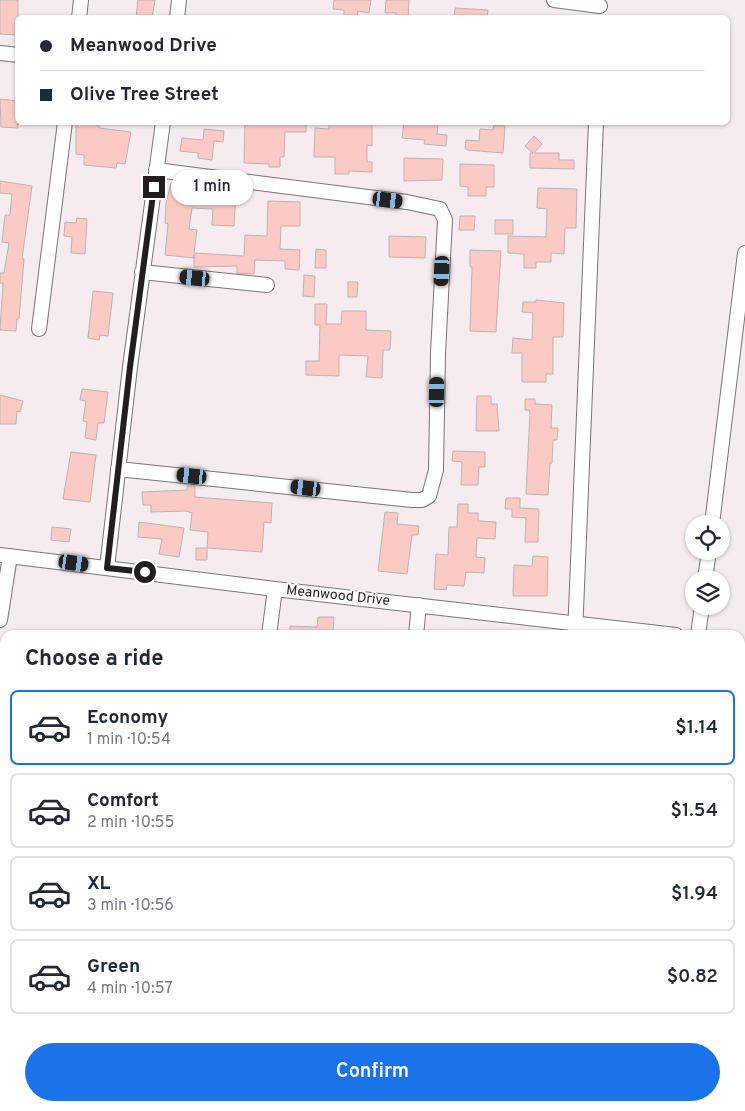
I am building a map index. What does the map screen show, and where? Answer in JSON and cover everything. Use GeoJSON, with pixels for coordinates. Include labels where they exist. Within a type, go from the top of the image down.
{"type":"FeatureCollection","features":[{"type":"Feature","properties":{"kind":"street"},"geometry":{"type":"LineString","coordinates":[[79,15],[81,0]]}},
{"type":"Feature","properties":{"kind":"street"},"geometry":{"type":"LineString","coordinates":[[177,15],[179,0]]}},
{"type":"Feature","properties":{"kind":"street"},"geometry":{"type":"LineString","coordinates":[[554,0],[600,8]]}},
{"type":"Feature","properties":{"kind":"street"},"geometry":{"type":"LineString","coordinates":[[0,53],[15,55]]}},
{"type":"Feature","properties":{"kind":"street"},"geometry":{"type":"LineString","coordinates":[[39,329],[65,125]]}},
{"type":"Feature","properties":{"kind":"street"},"geometry":{"type":"LineString","coordinates":[[107,568],[142,272],[163,125]]}},
{"type":"Feature","properties":{"kind":"street"},"geometry":{"type":"LineString","coordinates":[[575,629],[596,125]]}},
{"type":"Feature","properties":{"kind":"street"},"geometry":{"type":"LineString","coordinates":[[118,469],[412,500],[422,500],[429,496],[436,470],[438,353],[445,220],[440,209],[407,202],[156,170]]}},
{"type":"Feature","properties":{"kind":"street"},"geometry":{"type":"LineString","coordinates":[[713,515],[745,253]]}},
{"type":"Feature","properties":{"kind":"street"},"geometry":{"type":"LineString","coordinates":[[142,272],[267,285]]}},
{"type":"Feature","properties":{"kind":"street"},"geometry":{"type":"LineString","coordinates":[[0,620],[5,555]]}},
{"type":"Feature","properties":{"kind":"street","name":"Meanwood Drive"},"geometry":{"type":"LineString","coordinates":[[5,555],[419,605],[592,630]]}},
{"type":"Feature","properties":{"kind":"street"},"geometry":{"type":"LineString","coordinates":[[270,630],[275,589]]}},
{"type":"Feature","properties":{"kind":"street"},"geometry":{"type":"LineString","coordinates":[[416,630],[419,605]]}},
{"type":"Feature","properties":{"kind":"street"},"geometry":{"type":"LineString","coordinates":[[699,630],[701,615]]}},
{"type":"Feature","properties":{"kind":"building"},"geometry":{"type":"Polygon","coordinates":[[[0,0],[18,0],[18,15],[15,15],[15,35],[0,34],[0,0]]]}},
{"type":"Feature","properties":{"kind":"building"},"geometry":{"type":"Polygon","coordinates":[[[138,0],[155,0],[152,15],[136,15],[138,0]]]}},
{"type":"Feature","properties":{"kind":"building"},"geometry":{"type":"Polygon","coordinates":[[[334,0],[371,0],[369,13],[358,11],[357,15],[344,15],[344,10],[333,9],[334,0]]]}},
{"type":"Feature","properties":{"kind":"building"},"geometry":{"type":"Polygon","coordinates":[[[386,0],[409,0],[408,15],[385,13],[386,0]]]}},
{"type":"Feature","properties":{"kind":"building"},"geometry":{"type":"Polygon","coordinates":[[[455,8],[488,10],[487,15],[454,15],[455,8]]]}},
{"type":"Feature","properties":{"kind":"building"},"geometry":{"type":"Polygon","coordinates":[[[0,99],[15,101],[15,125],[18,125],[18,128],[1,127],[0,99]]]}},
{"type":"Feature","properties":{"kind":"building"},"geometry":{"type":"Polygon","coordinates":[[[76,125],[99,125],[99,128],[131,132],[125,164],[117,163],[116,168],[84,165],[84,155],[76,154],[76,125]]]}},
{"type":"Feature","properties":{"kind":"building"},"geometry":{"type":"Polygon","coordinates":[[[245,125],[306,125],[306,132],[285,132],[284,157],[280,157],[280,167],[269,167],[269,164],[244,163],[245,125]]]}},
{"type":"Feature","properties":{"kind":"building"},"geometry":{"type":"Polygon","coordinates":[[[329,125],[372,125],[372,146],[367,145],[367,162],[372,162],[372,172],[349,171],[349,174],[335,174],[335,157],[314,157],[315,128],[329,129],[329,125]]]}},
{"type":"Feature","properties":{"kind":"building"},"geometry":{"type":"Polygon","coordinates":[[[404,125],[438,125],[437,134],[447,135],[446,146],[424,144],[425,140],[402,138],[404,125]]]}},
{"type":"Feature","properties":{"kind":"building"},"geometry":{"type":"Polygon","coordinates":[[[494,125],[505,126],[503,153],[467,150],[465,148],[466,140],[479,141],[480,129],[493,130],[494,125]]]}},
{"type":"Feature","properties":{"kind":"building"},"geometry":{"type":"Polygon","coordinates":[[[204,129],[224,131],[223,142],[214,141],[212,160],[198,158],[198,153],[180,151],[182,138],[203,140],[204,129]]]}},
{"type":"Feature","properties":{"kind":"building"},"geometry":{"type":"Polygon","coordinates":[[[534,136],[542,144],[534,153],[559,153],[559,160],[574,160],[574,169],[530,168],[530,153],[533,153],[525,146],[534,136]]]}},
{"type":"Feature","properties":{"kind":"building"},"geometry":{"type":"Polygon","coordinates":[[[404,158],[443,159],[442,180],[404,181],[404,158]]]}},
{"type":"Feature","properties":{"kind":"building"},"geometry":{"type":"Polygon","coordinates":[[[460,164],[494,165],[494,187],[486,187],[486,196],[468,196],[468,187],[460,186],[460,164]]]}},
{"type":"Feature","properties":{"kind":"building"},"geometry":{"type":"Polygon","coordinates":[[[0,181],[32,186],[22,259],[24,259],[19,319],[17,319],[16,331],[0,330],[3,283],[0,283],[0,273],[4,273],[9,243],[2,242],[5,215],[10,215],[12,194],[0,193],[0,181]]]}},
{"type":"Feature","properties":{"kind":"building"},"geometry":{"type":"Polygon","coordinates":[[[171,183],[191,188],[191,186],[207,186],[207,190],[236,191],[234,226],[212,225],[213,209],[192,208],[189,229],[197,230],[194,253],[244,256],[245,235],[267,236],[268,201],[300,202],[300,226],[281,226],[280,249],[300,250],[299,270],[285,269],[285,261],[255,260],[254,274],[237,273],[237,266],[194,267],[194,258],[165,255],[168,224],[165,223],[166,203],[171,183]]]}},
{"type":"Feature","properties":{"kind":"building"},"geometry":{"type":"Polygon","coordinates":[[[538,188],[577,189],[576,228],[565,228],[564,254],[551,253],[551,262],[536,262],[536,268],[524,268],[524,254],[508,253],[508,236],[546,237],[547,209],[537,208],[538,188]]]}},
{"type":"Feature","properties":{"kind":"building"},"geometry":{"type":"Polygon","coordinates":[[[460,216],[475,216],[474,230],[459,230],[460,216]]]}},
{"type":"Feature","properties":{"kind":"building"},"geometry":{"type":"Polygon","coordinates":[[[77,218],[87,219],[85,254],[71,253],[72,237],[64,236],[65,222],[76,223],[77,218]]]}},
{"type":"Feature","properties":{"kind":"building"},"geometry":{"type":"Polygon","coordinates":[[[495,220],[513,220],[513,234],[495,234],[495,220]]]}},
{"type":"Feature","properties":{"kind":"building"},"geometry":{"type":"Polygon","coordinates":[[[389,236],[426,237],[425,258],[389,257],[389,236]]]}},
{"type":"Feature","properties":{"kind":"building"},"geometry":{"type":"Polygon","coordinates":[[[316,249],[326,250],[326,268],[315,268],[316,249]]]}},
{"type":"Feature","properties":{"kind":"building"},"geometry":{"type":"Polygon","coordinates":[[[470,250],[501,251],[496,332],[470,331],[472,267],[470,267],[470,250]]]}},
{"type":"Feature","properties":{"kind":"building"},"geometry":{"type":"Polygon","coordinates":[[[304,275],[315,276],[314,297],[303,296],[304,275]]]}},
{"type":"Feature","properties":{"kind":"building"},"geometry":{"type":"Polygon","coordinates":[[[348,282],[358,282],[357,297],[348,297],[348,282]]]}},
{"type":"Feature","properties":{"kind":"building"},"geometry":{"type":"Polygon","coordinates":[[[93,291],[113,293],[108,336],[100,335],[99,340],[88,338],[93,291]]]}},
{"type":"Feature","properties":{"kind":"building"},"geometry":{"type":"Polygon","coordinates":[[[536,300],[564,303],[563,337],[553,337],[553,374],[546,374],[546,382],[522,382],[522,353],[512,353],[513,338],[532,340],[533,313],[522,312],[523,302],[536,302],[536,300]]]}},
{"type":"Feature","properties":{"kind":"building"},"geometry":{"type":"Polygon","coordinates":[[[315,304],[327,304],[326,324],[341,324],[342,311],[366,311],[366,330],[391,331],[390,350],[383,350],[382,378],[366,377],[368,356],[339,355],[339,376],[306,375],[306,361],[319,361],[320,325],[315,325],[315,304]]]}},
{"type":"Feature","properties":{"kind":"building"},"geometry":{"type":"Polygon","coordinates":[[[82,389],[108,392],[104,423],[98,423],[96,440],[85,438],[87,422],[83,421],[86,401],[80,400],[82,389]]]}},
{"type":"Feature","properties":{"kind":"building"},"geometry":{"type":"Polygon","coordinates":[[[0,395],[23,401],[20,412],[17,411],[16,424],[0,424],[0,395]]]}},
{"type":"Feature","properties":{"kind":"building"},"geometry":{"type":"Polygon","coordinates":[[[477,396],[491,396],[491,404],[497,404],[499,431],[476,431],[477,396]]]}},
{"type":"Feature","properties":{"kind":"building"},"geometry":{"type":"Polygon","coordinates":[[[525,399],[535,399],[535,404],[552,405],[551,428],[558,428],[557,440],[553,440],[548,495],[526,494],[530,413],[529,410],[525,410],[525,399]]]}},
{"type":"Feature","properties":{"kind":"building"},"geometry":{"type":"Polygon","coordinates":[[[453,451],[485,452],[485,467],[479,467],[478,485],[461,485],[462,462],[452,461],[453,451]]]}},
{"type":"Feature","properties":{"kind":"building"},"geometry":{"type":"Polygon","coordinates":[[[71,452],[96,455],[90,502],[63,499],[71,452]]]}},
{"type":"Feature","properties":{"kind":"building"},"geometry":{"type":"Polygon","coordinates":[[[187,486],[195,486],[195,497],[272,503],[271,523],[264,522],[262,552],[207,548],[208,532],[190,530],[192,513],[186,511],[151,512],[151,505],[143,505],[142,492],[187,490],[187,486]]]}},
{"type":"Feature","properties":{"kind":"building"},"geometry":{"type":"Polygon","coordinates":[[[506,498],[520,498],[520,508],[539,509],[538,542],[525,542],[526,518],[512,517],[512,509],[505,509],[506,498]]]}},
{"type":"Feature","properties":{"kind":"building"},"geometry":{"type":"Polygon","coordinates":[[[458,504],[468,504],[468,513],[478,513],[478,521],[496,522],[495,539],[477,538],[476,557],[485,558],[484,573],[466,572],[464,586],[447,585],[446,590],[434,589],[436,554],[448,555],[449,527],[457,527],[458,504]]]}},
{"type":"Feature","properties":{"kind":"building"},"geometry":{"type":"Polygon","coordinates":[[[385,512],[398,513],[397,524],[419,526],[418,535],[412,535],[407,574],[378,571],[385,512]]]}},
{"type":"Feature","properties":{"kind":"building"},"geometry":{"type":"Polygon","coordinates":[[[139,522],[184,528],[179,557],[159,554],[162,539],[138,537],[139,522]]]}},
{"type":"Feature","properties":{"kind":"building"},"geometry":{"type":"Polygon","coordinates":[[[52,527],[71,529],[69,542],[51,540],[52,527]]]}},
{"type":"Feature","properties":{"kind":"building"},"geometry":{"type":"Polygon","coordinates":[[[196,548],[207,548],[207,560],[196,560],[196,548]]]}},
{"type":"Feature","properties":{"kind":"building"},"geometry":{"type":"Polygon","coordinates":[[[533,556],[548,557],[547,596],[513,596],[514,565],[532,566],[533,556]]]}},
{"type":"Feature","properties":{"kind":"building"},"geometry":{"type":"Polygon","coordinates":[[[318,617],[334,617],[333,630],[290,630],[290,626],[317,627],[318,617]]]}},
{"type":"Feature","properties":{"kind":"route"},"geometry":{"type":"LineString","coordinates":[[145,572],[107,568],[130,367],[154,187]]}}]}
